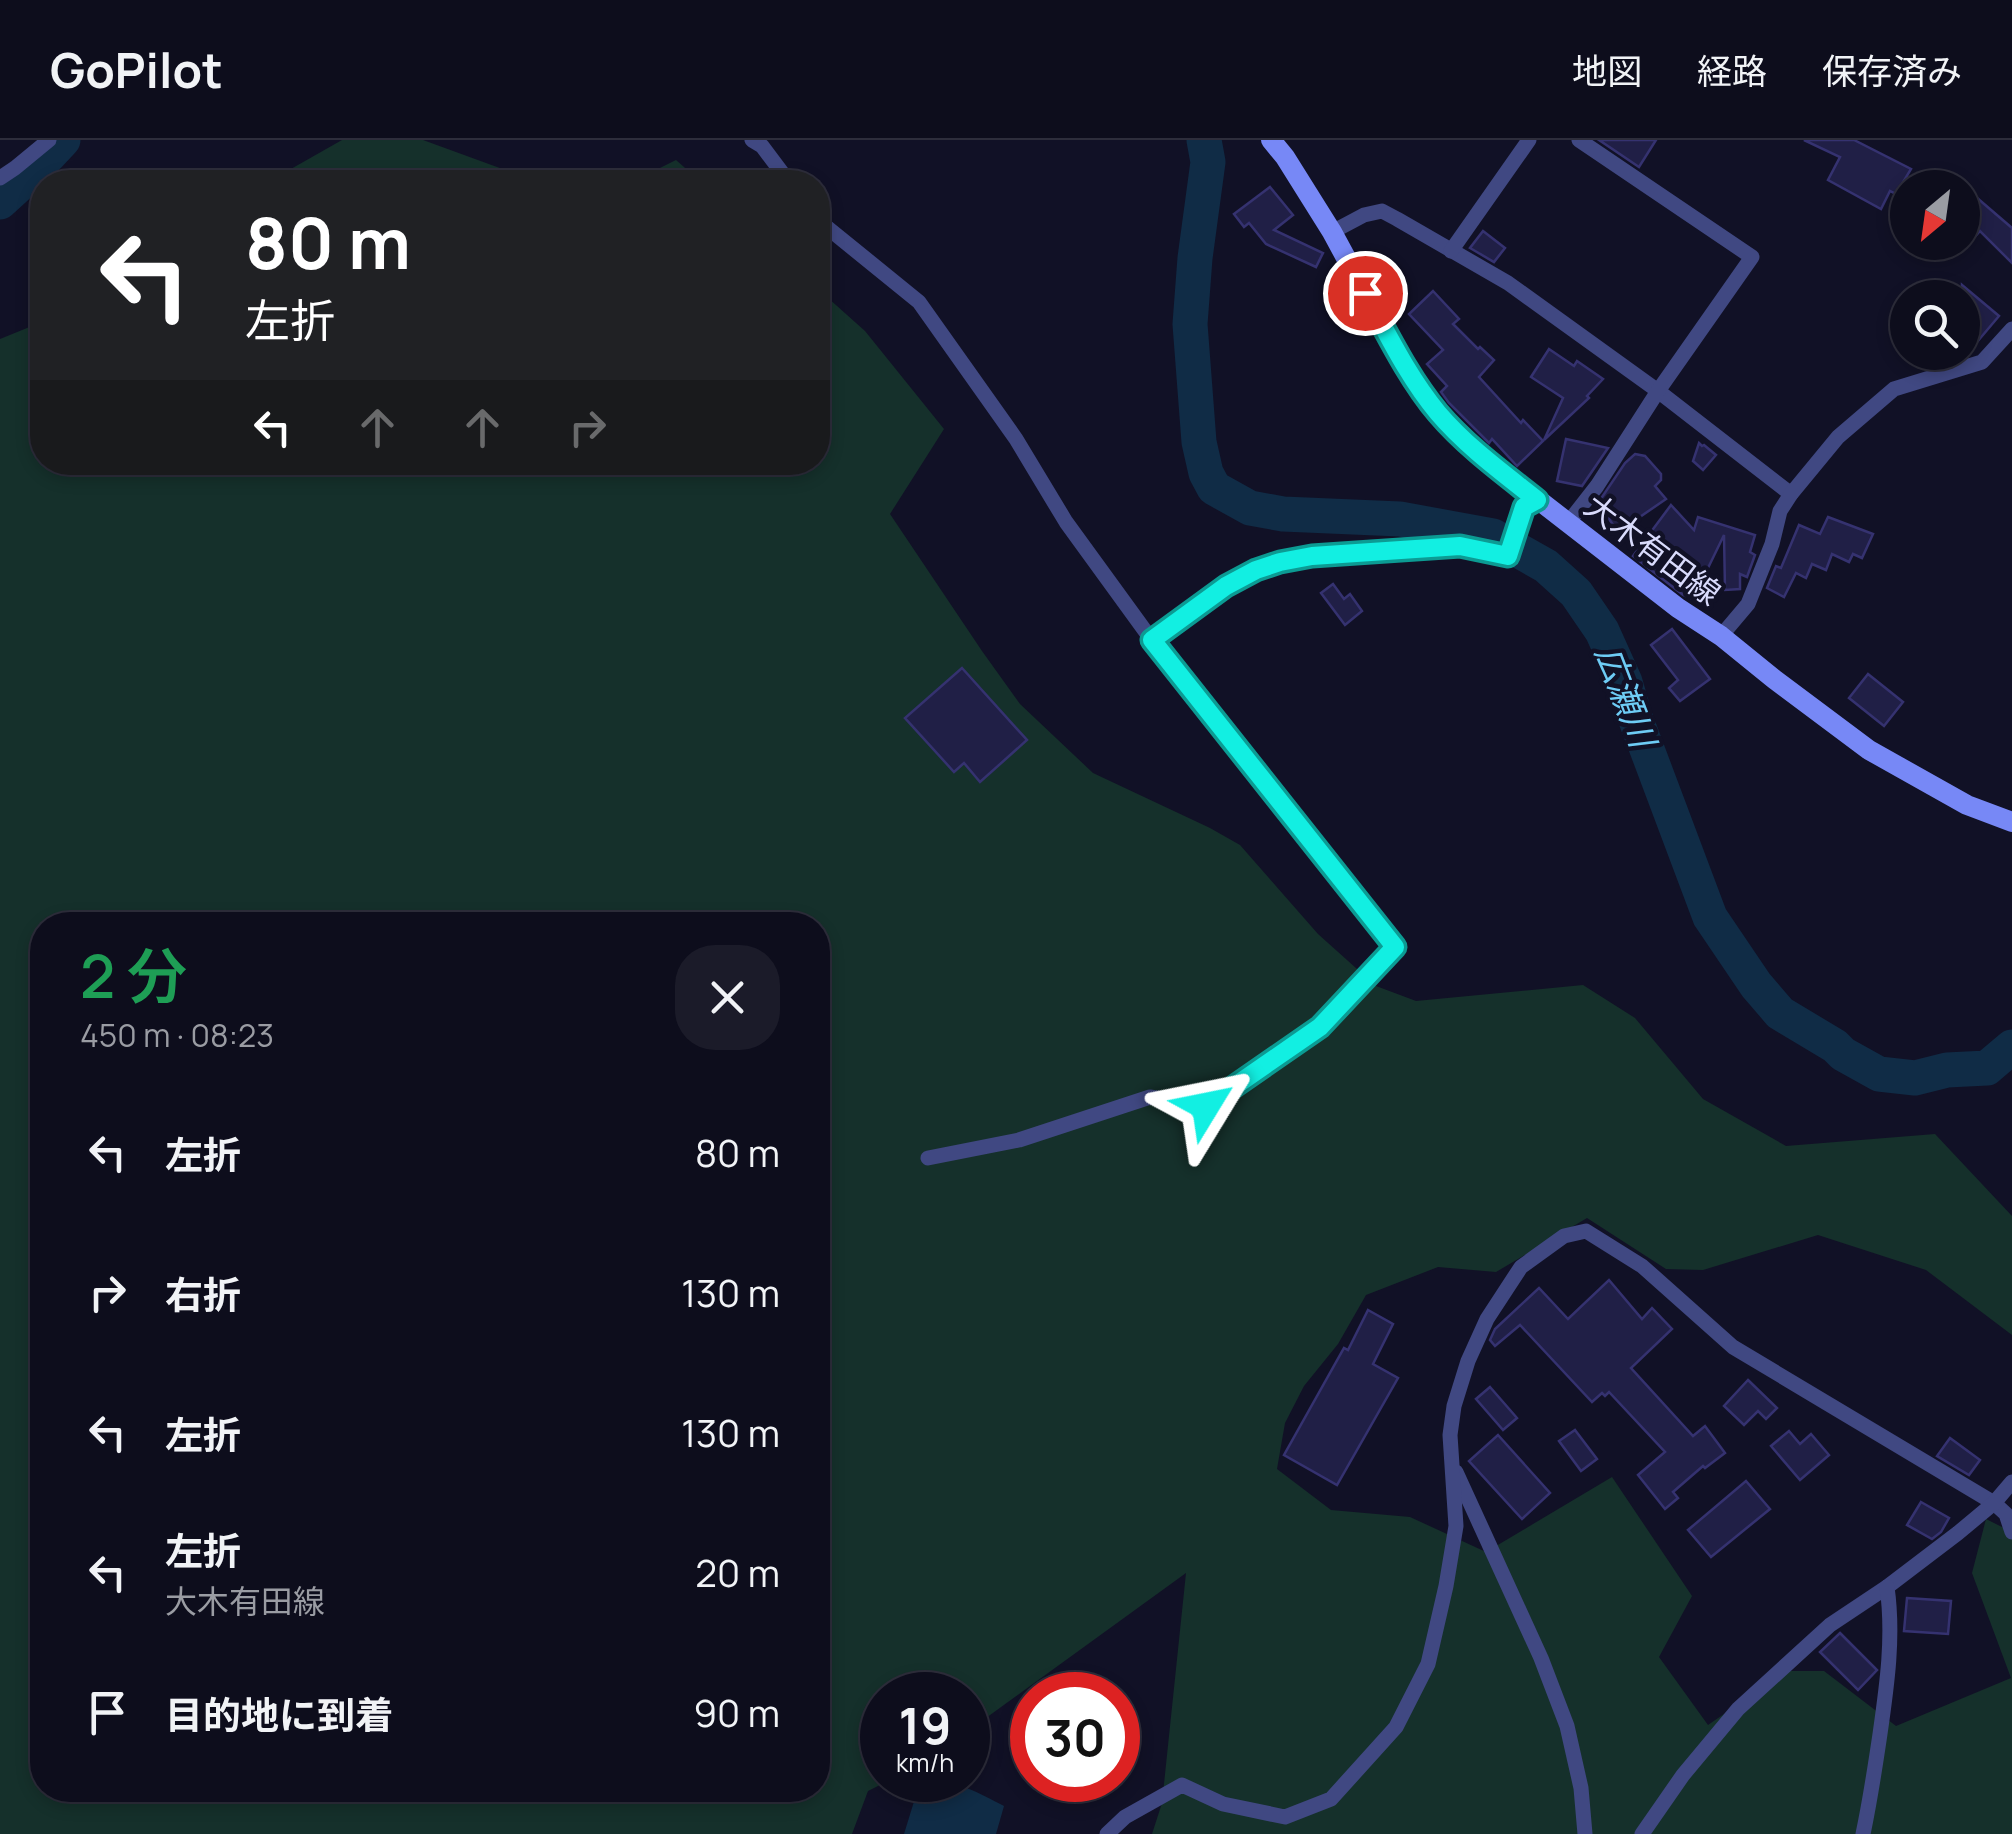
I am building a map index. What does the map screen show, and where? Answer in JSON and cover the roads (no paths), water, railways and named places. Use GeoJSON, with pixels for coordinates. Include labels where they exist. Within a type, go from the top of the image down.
{"type":"FeatureCollection","features":[{"type":"Feature","properties":{"kind":"main road","name":"大木有田線"},"geometry":{"type":"LineString","coordinates":[[1271,140],[1332,232],[1398,354],[1438,412],[1531,503],[1568,523],[1870,750],[1967,805],[2012,822]]}},
{"type":"Feature","properties":{"kind":"street"},"geometry":{"type":"LineString","coordinates":[[0,178],[49,140]]}},
{"type":"Feature","properties":{"kind":"street"},"geometry":{"type":"LineString","coordinates":[[752,140],[762,146],[780,170]]}},
{"type":"Feature","properties":{"kind":"street"},"geometry":{"type":"LineString","coordinates":[[1451,251],[1529,140]]}},
{"type":"Feature","properties":{"kind":"street"},"geometry":{"type":"LineString","coordinates":[[1568,523],[1752,256],[1579,140]]}},
{"type":"Feature","properties":{"kind":"street"},"geometry":{"type":"LineString","coordinates":[[1332,232],[1382,210],[1508,282],[1791,494]]}},
{"type":"Feature","properties":{"kind":"street"},"geometry":{"type":"LineString","coordinates":[[830,230],[919,302],[1016,438],[1066,522],[1152,640],[1395,947],[1320,1027],[1206,1106],[1150,1097],[1019,1140],[928,1158]]}},
{"type":"Feature","properties":{"kind":"street"},"geometry":{"type":"LineString","coordinates":[[1721,636],[1748,604],[1772,544],[1780,511],[1838,437],[1894,388],[1982,362],[2012,329]]}},
{"type":"Feature","properties":{"kind":"street"},"geometry":{"type":"LineString","coordinates":[[1152,640],[1226,586],[1280,562],[1312,556],[1460,546],[1508,556],[1531,503]]}},
{"type":"Feature","properties":{"kind":"street"},"geometry":{"type":"LineString","coordinates":[[1108,1834],[1125,1817],[1182,1785],[1223,1804],[1284,1816],[1332,1799],[1396,1728],[1428,1664],[1446,1586],[1456,1526],[1450,1459],[1459,1386],[1487,1319],[1521,1268],[1564,1236],[1586,1230],[1642,1266],[1733,1347],[1994,1502],[2006,1514],[2012,1532]]}},
{"type":"Feature","properties":{"kind":"street"},"geometry":{"type":"LineString","coordinates":[[1450,1459],[1541,1658],[1567,1726],[1581,1788],[1586,1834]]}},
{"type":"Feature","properties":{"kind":"street"},"geometry":{"type":"LineString","coordinates":[[1642,1834],[1682,1774],[1738,1710],[1830,1626],[1958,1534],[2012,1482]]}},
{"type":"Feature","properties":{"kind":"street"},"geometry":{"type":"LineString","coordinates":[[1862,1834],[1888,1681],[1891,1615],[1887,1587]]}},
{"type":"Feature","properties":{"kind":"water"},"geometry":{"type":"Polygon","coordinates":[[[990,1799],[1004,1806],[996,1834],[904,1834],[914,1802],[990,1799]]]}},
{"type":"Feature","properties":{"kind":"waterway"},"geometry":{"type":"LineString","coordinates":[[35,170],[63,140]]}},
{"type":"Feature","properties":{"kind":"waterway","name":"広瀬川"},"geometry":{"type":"LineString","coordinates":[[1204,140],[1208,162],[1190,324],[1199,442],[1214,488],[1250,508],[1283,514],[1400,519],[1493,536],[1546,566],[1576,593],[1602,631],[1625,682],[1710,917],[1780,1013],[1879,1074],[1915,1078],[1947,1070],[1987,1068],[2012,1047]]}},
{"type":"Feature","properties":{"kind":"waterway"},"geometry":{"type":"LineString","coordinates":[[0,202],[30,175]]}}]}
